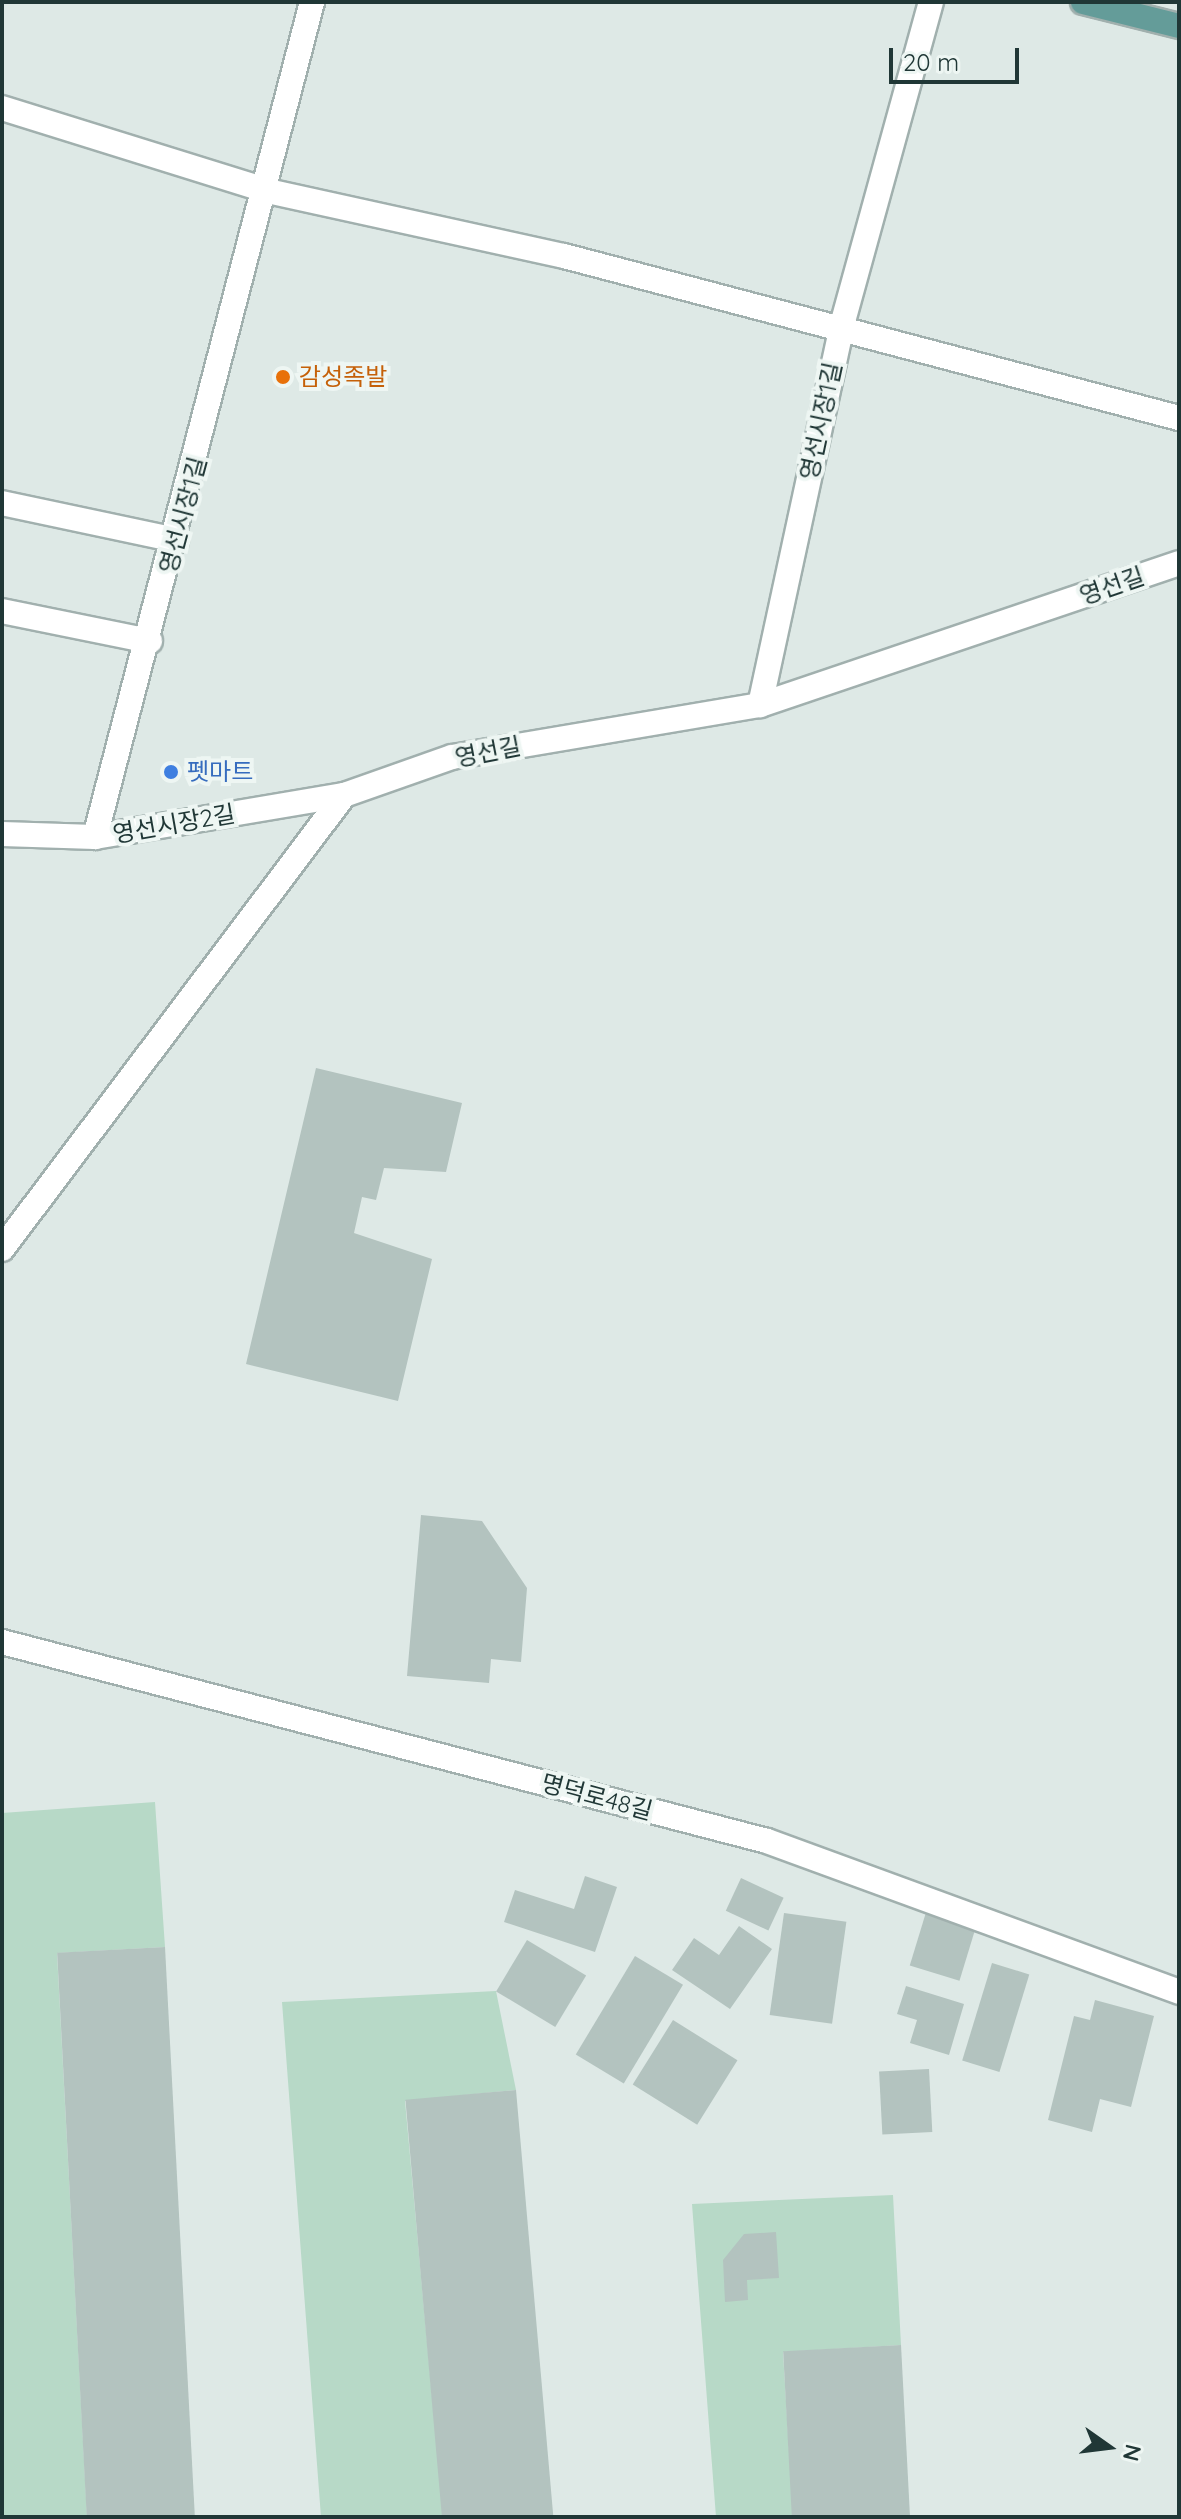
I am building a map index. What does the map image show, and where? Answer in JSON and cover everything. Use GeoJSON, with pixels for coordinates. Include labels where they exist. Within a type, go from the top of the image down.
{"type":"FeatureCollection","features":[{"type":"Feature","properties":{"kind":"main road"},"geometry":{"type":"LineString","coordinates":[[1083,2],[1179,26]]}},
{"type":"Feature","properties":{"kind":"street","name":"영선시장1길"},"geometry":{"type":"LineString","coordinates":[[95,837],[150,641],[268,191],[312,2]]}},
{"type":"Feature","properties":{"kind":"street","name":"영선시장1길"},"geometry":{"type":"LineString","coordinates":[[760,705],[842,325],[931,2]]}},
{"type":"Feature","properties":{"kind":"street"},"geometry":{"type":"LineString","coordinates":[[2,108],[268,191],[842,325],[1179,418]]}},
{"type":"Feature","properties":{"kind":"street"},"geometry":{"type":"LineString","coordinates":[[2,503],[176,540]]}},
{"type":"Feature","properties":{"kind":"street","name":"영선길"},"geometry":{"type":"LineString","coordinates":[[344,795],[452,757],[760,705],[1179,563]]}},
{"type":"Feature","properties":{"kind":"street"},"geometry":{"type":"LineString","coordinates":[[2,611],[150,641]]}},
{"type":"Feature","properties":{"kind":"street"},"geometry":{"type":"LineString","coordinates":[[2,1249],[344,795]]}},
{"type":"Feature","properties":{"kind":"street","name":"영선시장2길"},"geometry":{"type":"LineString","coordinates":[[2,834],[95,837],[344,795]]}},
{"type":"Feature","properties":{"kind":"street","name":"명덕로48길"},"geometry":{"type":"LineString","coordinates":[[2,1642],[767,1841],[1179,1992]]}},
{"type":"Feature","properties":{"kind":"green space"},"geometry":{"type":"Polygon","coordinates":[[[155,1802],[165,1947],[57,1953],[87,2517],[2,2517],[2,1813],[155,1802]]]}},
{"type":"Feature","properties":{"kind":"green space"},"geometry":{"type":"Polygon","coordinates":[[[496,1991],[516,2090],[405,2101],[443,2517],[321,2517],[282,2002],[496,1991]]]}},
{"type":"Feature","properties":{"kind":"green space"},"geometry":{"type":"Polygon","coordinates":[[[893,2195],[901,2345],[783,2352],[793,2517],[716,2517],[692,2204],[893,2195]]]}},
{"type":"Feature","properties":{"kind":"building"},"geometry":{"type":"Polygon","coordinates":[[[316,1068],[462,1103],[446,1172],[384,1168],[376,1200],[362,1197],[354,1233],[432,1259],[398,1401],[246,1364],[316,1068]]]}},
{"type":"Feature","properties":{"kind":"building"},"geometry":{"type":"Polygon","coordinates":[[[421,1515],[482,1521],[527,1588],[521,1662],[491,1659],[489,1683],[407,1676],[421,1515]]]}},
{"type":"Feature","properties":{"kind":"building"},"geometry":{"type":"Polygon","coordinates":[[[585,1876],[617,1887],[595,1952],[504,1922],[515,1890],[574,1909],[585,1876]]]}},
{"type":"Feature","properties":{"kind":"building"},"geometry":{"type":"Polygon","coordinates":[[[741,1878],[784,1898],[768,1930],[726,1911],[741,1878]]]}},
{"type":"Feature","properties":{"kind":"building"},"geometry":{"type":"Polygon","coordinates":[[[927,1909],[977,1924],[959,1981],[910,1965],[927,1909]]]}},
{"type":"Feature","properties":{"kind":"building"},"geometry":{"type":"Polygon","coordinates":[[[784,1913],[846,1922],[832,2024],[770,2015],[784,1913]]]}},
{"type":"Feature","properties":{"kind":"building"},"geometry":{"type":"Polygon","coordinates":[[[739,1926],[772,1949],[730,2009],[672,1970],[694,1938],[719,1955],[739,1926]]]}},
{"type":"Feature","properties":{"kind":"building"},"geometry":{"type":"Polygon","coordinates":[[[527,1940],[586,1976],[555,2027],[496,1991],[527,1940]]]}},
{"type":"Feature","properties":{"kind":"building"},"geometry":{"type":"Polygon","coordinates":[[[165,1947],[195,2517],[87,2517],[57,1953],[165,1947]]]}},
{"type":"Feature","properties":{"kind":"building"},"geometry":{"type":"Polygon","coordinates":[[[635,1956],[683,1985],[624,2083],[576,2055],[635,1956]]]}},
{"type":"Feature","properties":{"kind":"building"},"geometry":{"type":"Polygon","coordinates":[[[992,1963],[1029,1974],[999,2072],[962,2061],[992,1963]]]}},
{"type":"Feature","properties":{"kind":"building"},"geometry":{"type":"Polygon","coordinates":[[[906,1986],[964,2004],[949,2055],[910,2043],[917,2020],[897,2014],[906,1986]]]}},
{"type":"Feature","properties":{"kind":"building"},"geometry":{"type":"Polygon","coordinates":[[[1095,2000],[1154,2016],[1131,2107],[1100,2099],[1092,2132],[1048,2120],[1074,2016],[1090,2020],[1095,2000]]]}},
{"type":"Feature","properties":{"kind":"building"},"geometry":{"type":"Polygon","coordinates":[[[673,2020],[737,2060],[697,2125],[633,2084],[673,2020]]]}},
{"type":"Feature","properties":{"kind":"building"},"geometry":{"type":"Polygon","coordinates":[[[929,2069],[932,2132],[882,2135],[879,2072],[929,2069]]]}},
{"type":"Feature","properties":{"kind":"building"},"geometry":{"type":"Polygon","coordinates":[[[516,2090],[553,2517],[442,2517],[405,2100],[516,2090]]]}},
{"type":"Feature","properties":{"kind":"building"},"geometry":{"type":"Polygon","coordinates":[[[776,2232],[779,2278],[747,2280],[748,2300],[725,2302],[723,2260],[744,2234],[776,2232]]]}},
{"type":"Feature","properties":{"kind":"building"},"geometry":{"type":"Polygon","coordinates":[[[901,2345],[910,2517],[792,2517],[783,2351],[901,2345]]]}},
{"type":"Feature","properties":{"kind":"place","name":"감성족발"},"geometry":{"type":"Point","coordinates":[283,377]}},
{"type":"Feature","properties":{"kind":"place","name":"펫마트"},"geometry":{"type":"Point","coordinates":[171,772]}}]}
